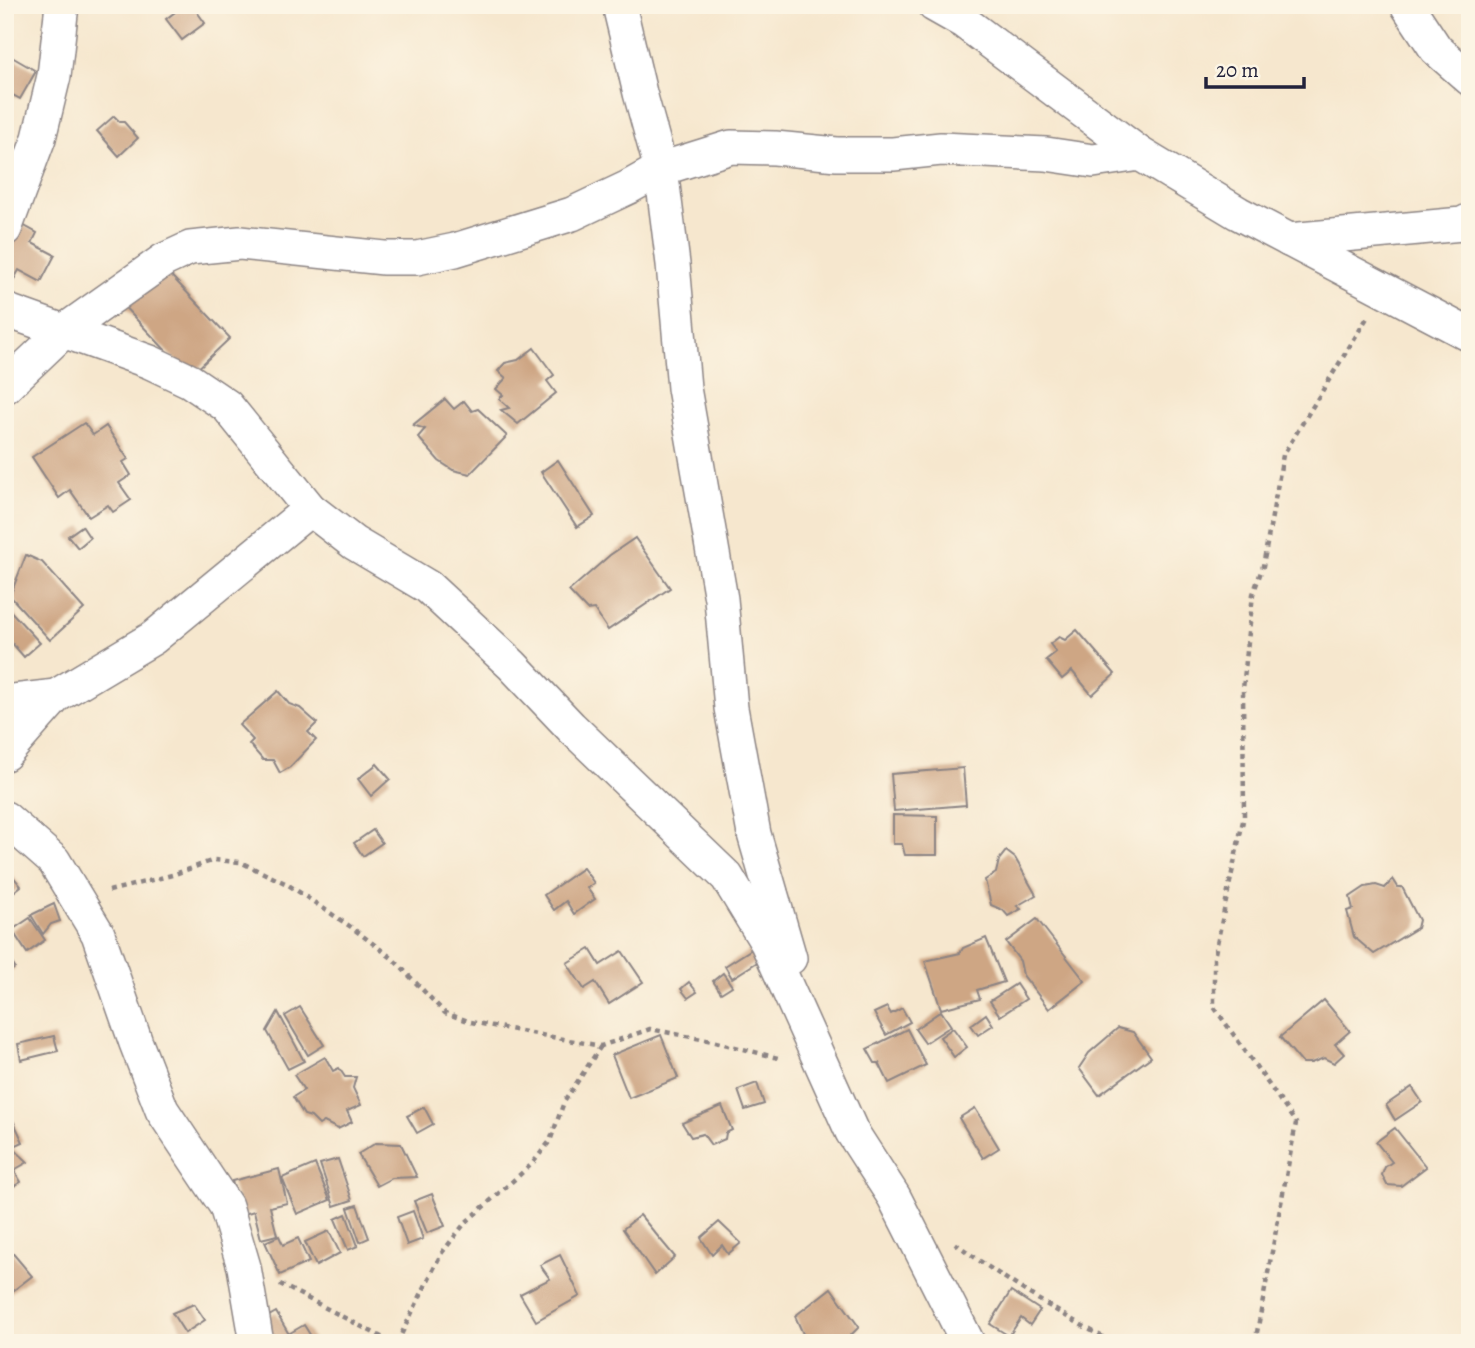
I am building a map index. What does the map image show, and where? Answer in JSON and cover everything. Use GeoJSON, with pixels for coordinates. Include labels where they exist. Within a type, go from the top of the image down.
{"type":"FeatureCollection","features":[{"type":"Feature","properties":{"kind":"street"},"geometry":{"type":"LineString","coordinates":[[5,229],[39,138],[54,76],[62,5]]}},
{"type":"Feature","properties":{"kind":"street"},"geometry":{"type":"LineString","coordinates":[[619,5],[662,169],[684,388],[721,599],[731,708],[754,834],[790,959],[797,1013]]}},
{"type":"Feature","properties":{"kind":"street"},"geometry":{"type":"LineString","coordinates":[[934,5],[964,22],[1140,154],[1238,214],[1470,335]]}},
{"type":"Feature","properties":{"kind":"street"},"geometry":{"type":"LineString","coordinates":[[1407,5],[1436,49],[1470,79]]}},
{"type":"Feature","properties":{"kind":"street"},"geometry":{"type":"LineString","coordinates":[[5,387],[64,331],[164,260],[190,248],[240,243],[343,254],[417,258],[455,250],[572,215],[662,169],[731,147],[775,148],[837,155],[893,154],[941,149],[1046,154],[1094,161],[1140,154]]}},
{"type":"Feature","properties":{"kind":"street"},"geometry":{"type":"LineString","coordinates":[[1289,240],[1462,224],[1470,220]]}},
{"type":"Feature","properties":{"kind":"street"},"geometry":{"type":"LineString","coordinates":[[5,310],[150,362],[190,381],[227,406],[310,509],[354,543],[428,587],[512,665],[571,727],[727,877],[767,943],[852,1132],[894,1197],[968,1343]]}},
{"type":"Feature","properties":{"kind":"street"},"geometry":{"type":"LineString","coordinates":[[5,754],[56,696],[153,638],[310,509]]}},
{"type":"Feature","properties":{"kind":"street"},"geometry":{"type":"LineString","coordinates":[[5,702],[56,696]]}},
{"type":"Feature","properties":{"kind":"street"},"geometry":{"type":"LineString","coordinates":[[5,818],[54,861],[99,934],[162,1110],[226,1206],[244,1267],[257,1343]]}},
{"type":"Feature","properties":{"kind":"path"},"geometry":{"type":"LineString","coordinates":[[1255,1343],[1296,1123],[1214,1007],[1214,958],[1244,816],[1243,689],[1252,594],[1263,566],[1283,455],[1384,290]]}},
{"type":"Feature","properties":{"kind":"path"},"geometry":{"type":"LineString","coordinates":[[77,900],[172,875],[214,860],[240,862],[287,884],[393,958],[445,1013],[482,1024],[601,1046],[650,1029],[712,1041],[823,1070]]}},
{"type":"Feature","properties":{"kind":"path"},"geometry":{"type":"LineString","coordinates":[[244,1267],[395,1343],[441,1254],[465,1223],[532,1164],[550,1141],[564,1102],[601,1046]]}},
{"type":"Feature","properties":{"kind":"path"},"geometry":{"type":"LineString","coordinates":[[948,1238],[992,1270],[1114,1343]]}},
{"type":"Feature","properties":{"kind":"building"},"geometry":{"type":"Polygon","coordinates":[[[192,5],[205,23],[182,40],[166,19],[183,6],[192,5]]]}},
{"type":"Feature","properties":{"kind":"building"},"geometry":{"type":"Polygon","coordinates":[[[5,53],[36,71],[20,99],[5,91],[5,53]]]}},
{"type":"Feature","properties":{"kind":"building"},"geometry":{"type":"Polygon","coordinates":[[[114,116],[124,122],[138,138],[119,156],[97,131],[114,116]]]}},
{"type":"Feature","properties":{"kind":"building"},"geometry":{"type":"Polygon","coordinates":[[[19,223],[37,233],[32,243],[55,255],[41,282],[19,270],[5,296],[5,249],[19,223]]]}},
{"type":"Feature","properties":{"kind":"building"},"geometry":{"type":"Polygon","coordinates":[[[162,266],[230,338],[190,376],[118,300],[162,266]]]}},
{"type":"Feature","properties":{"kind":"building"},"geometry":{"type":"Polygon","coordinates":[[[534,348],[554,375],[547,381],[556,393],[518,424],[501,410],[509,408],[499,399],[503,395],[496,389],[506,378],[498,371],[505,363],[518,360],[534,348]]]}},
{"type":"Feature","properties":{"kind":"building"},"geometry":{"type":"Polygon","coordinates":[[[445,399],[454,409],[464,401],[472,411],[478,409],[507,436],[470,474],[453,470],[439,461],[418,437],[425,429],[413,425],[445,399]]]}},
{"type":"Feature","properties":{"kind":"building"},"geometry":{"type":"Polygon","coordinates":[[[84,423],[93,435],[106,426],[128,459],[123,462],[131,475],[119,483],[131,500],[113,512],[108,505],[89,517],[70,490],[59,498],[32,457],[84,423]]]}},
{"type":"Feature","properties":{"kind":"building"},"geometry":{"type":"Polygon","coordinates":[[[558,460],[594,516],[577,527],[541,472],[558,460]]]}},
{"type":"Feature","properties":{"kind":"building"},"geometry":{"type":"Polygon","coordinates":[[[82,526],[90,538],[78,548],[68,536],[82,526]]]}},
{"type":"Feature","properties":{"kind":"building"},"geometry":{"type":"Polygon","coordinates":[[[635,538],[670,588],[608,630],[594,609],[587,610],[569,591],[610,555],[635,538]]]}},
{"type":"Feature","properties":{"kind":"building"},"geometry":{"type":"Polygon","coordinates":[[[26,555],[42,562],[84,609],[50,640],[10,596],[26,555]]]}},
{"type":"Feature","properties":{"kind":"building"},"geometry":{"type":"Polygon","coordinates":[[[5,605],[40,643],[24,657],[5,635],[5,605]]]}},
{"type":"Feature","properties":{"kind":"building"},"geometry":{"type":"Polygon","coordinates":[[[1077,630],[1115,674],[1092,695],[1072,671],[1062,679],[1046,660],[1056,652],[1050,644],[1059,637],[1065,640],[1077,630]]]}},
{"type":"Feature","properties":{"kind":"building"},"geometry":{"type":"Polygon","coordinates":[[[278,691],[289,704],[300,708],[317,723],[308,732],[316,740],[290,767],[280,773],[273,760],[263,760],[249,744],[253,740],[239,725],[278,691]]]}},
{"type":"Feature","properties":{"kind":"building"},"geometry":{"type":"Polygon","coordinates":[[[377,764],[390,779],[371,796],[358,779],[377,764]]]}},
{"type":"Feature","properties":{"kind":"building"},"geometry":{"type":"Polygon","coordinates":[[[963,768],[966,805],[894,811],[891,774],[963,768]]]}},
{"type":"Feature","properties":{"kind":"building"},"geometry":{"type":"Polygon","coordinates":[[[893,815],[937,816],[937,855],[905,855],[902,844],[893,844],[893,815]]]}},
{"type":"Feature","properties":{"kind":"building"},"geometry":{"type":"Polygon","coordinates":[[[373,830],[382,843],[363,856],[354,843],[373,830]]]}},
{"type":"Feature","properties":{"kind":"building"},"geometry":{"type":"Polygon","coordinates":[[[1006,851],[1015,858],[1036,895],[1017,906],[1021,909],[1008,916],[1003,910],[991,905],[985,880],[996,873],[999,860],[1006,851]]]}},
{"type":"Feature","properties":{"kind":"building"},"geometry":{"type":"Polygon","coordinates":[[[5,867],[21,886],[5,899],[5,867]]]}},
{"type":"Feature","properties":{"kind":"building"},"geometry":{"type":"Polygon","coordinates":[[[583,868],[594,883],[587,888],[595,899],[574,914],[566,901],[554,910],[544,895],[583,868]]]}},
{"type":"Feature","properties":{"kind":"building"},"geometry":{"type":"Polygon","coordinates":[[[1393,879],[1398,887],[1402,887],[1419,920],[1417,928],[1374,954],[1354,937],[1347,911],[1353,909],[1350,897],[1365,887],[1376,885],[1385,888],[1393,879]]]}},
{"type":"Feature","properties":{"kind":"building"},"geometry":{"type":"Polygon","coordinates":[[[54,904],[60,921],[51,924],[43,934],[31,915],[54,904]]]}},
{"type":"Feature","properties":{"kind":"building"},"geometry":{"type":"Polygon","coordinates":[[[30,918],[45,940],[27,953],[12,930],[30,918]]]}},
{"type":"Feature","properties":{"kind":"building"},"geometry":{"type":"Polygon","coordinates":[[[1037,919],[1085,981],[1049,1009],[1023,975],[1020,961],[1006,942],[1037,919]]]}},
{"type":"Feature","properties":{"kind":"building"},"geometry":{"type":"Polygon","coordinates":[[[986,938],[1004,982],[977,990],[980,999],[941,1009],[925,961],[960,953],[963,948],[986,938]]]}},
{"type":"Feature","properties":{"kind":"building"},"geometry":{"type":"Polygon","coordinates":[[[590,949],[600,965],[622,951],[643,982],[609,1004],[595,982],[584,989],[567,963],[590,949]]]}},
{"type":"Feature","properties":{"kind":"building"},"geometry":{"type":"Polygon","coordinates":[[[752,949],[759,961],[732,978],[725,966],[752,949]]]}},
{"type":"Feature","properties":{"kind":"building"},"geometry":{"type":"Polygon","coordinates":[[[5,952],[15,968],[5,975],[5,952]]]}},
{"type":"Feature","properties":{"kind":"building"},"geometry":{"type":"Polygon","coordinates":[[[723,973],[732,986],[721,993],[713,981],[723,973]]]}},
{"type":"Feature","properties":{"kind":"building"},"geometry":{"type":"Polygon","coordinates":[[[689,982],[697,992],[688,998],[681,989],[689,982]]]}},
{"type":"Feature","properties":{"kind":"building"},"geometry":{"type":"Polygon","coordinates":[[[1016,984],[1026,999],[1000,1016],[990,1001],[1016,984]]]}},
{"type":"Feature","properties":{"kind":"building"},"geometry":{"type":"Polygon","coordinates":[[[1324,1000],[1350,1031],[1335,1044],[1344,1054],[1334,1063],[1324,1058],[1302,1063],[1280,1037],[1324,1000]]]}},
{"type":"Feature","properties":{"kind":"building"},"geometry":{"type":"Polygon","coordinates":[[[300,1007],[324,1045],[308,1055],[285,1016],[300,1007]]]}},
{"type":"Feature","properties":{"kind":"building"},"geometry":{"type":"Polygon","coordinates":[[[887,1007],[891,1014],[902,1008],[910,1022],[886,1035],[874,1013],[887,1007]]]}},
{"type":"Feature","properties":{"kind":"building"},"geometry":{"type":"Polygon","coordinates":[[[941,1011],[951,1026],[925,1043],[915,1029],[941,1011]]]}},
{"type":"Feature","properties":{"kind":"building"},"geometry":{"type":"Polygon","coordinates":[[[278,1012],[304,1061],[288,1069],[267,1031],[278,1012]]]}},
{"type":"Feature","properties":{"kind":"building"},"geometry":{"type":"Polygon","coordinates":[[[986,1014],[993,1025],[978,1035],[971,1025],[986,1014]]]}},
{"type":"Feature","properties":{"kind":"building"},"geometry":{"type":"Polygon","coordinates":[[[953,1028],[967,1047],[954,1057],[940,1037],[953,1028]]]}},
{"type":"Feature","properties":{"kind":"building"},"geometry":{"type":"Polygon","coordinates":[[[1118,1028],[1133,1032],[1151,1057],[1099,1095],[1079,1068],[1089,1053],[1118,1028]]]}},
{"type":"Feature","properties":{"kind":"building"},"geometry":{"type":"Polygon","coordinates":[[[907,1029],[926,1065],[889,1083],[879,1063],[875,1063],[867,1049],[907,1029]]]}},
{"type":"Feature","properties":{"kind":"building"},"geometry":{"type":"Polygon","coordinates":[[[661,1035],[678,1078],[629,1098],[612,1055],[661,1035]]]}},
{"type":"Feature","properties":{"kind":"building"},"geometry":{"type":"Polygon","coordinates":[[[54,1036],[58,1051],[21,1060],[18,1044],[54,1036]]]}},
{"type":"Feature","properties":{"kind":"building"},"geometry":{"type":"Polygon","coordinates":[[[325,1057],[333,1071],[339,1068],[345,1077],[356,1077],[353,1088],[361,1105],[347,1111],[352,1122],[338,1129],[324,1122],[319,1125],[311,1117],[304,1115],[293,1097],[304,1090],[294,1075],[325,1057]]]}},
{"type":"Feature","properties":{"kind":"building"},"geometry":{"type":"Polygon","coordinates":[[[757,1083],[764,1104],[745,1110],[738,1090],[757,1083]]]}},
{"type":"Feature","properties":{"kind":"building"},"geometry":{"type":"Polygon","coordinates":[[[1412,1087],[1422,1102],[1395,1120],[1386,1105],[1412,1087]]]}},
{"type":"Feature","properties":{"kind":"building"},"geometry":{"type":"Polygon","coordinates":[[[722,1106],[732,1130],[726,1133],[725,1139],[711,1145],[703,1134],[691,1137],[682,1123],[722,1106]]]}},
{"type":"Feature","properties":{"kind":"building"},"geometry":{"type":"Polygon","coordinates":[[[424,1107],[433,1124],[417,1133],[407,1116],[424,1107]]]}},
{"type":"Feature","properties":{"kind":"building"},"geometry":{"type":"Polygon","coordinates":[[[975,1108],[999,1148],[983,1158],[959,1118],[975,1108]]]}},
{"type":"Feature","properties":{"kind":"building"},"geometry":{"type":"Polygon","coordinates":[[[10,1114],[23,1142],[12,1147],[28,1162],[14,1170],[21,1182],[7,1190],[5,1116],[10,1114]]]}},
{"type":"Feature","properties":{"kind":"building"},"geometry":{"type":"Polygon","coordinates":[[[1395,1128],[1426,1167],[1401,1186],[1387,1185],[1382,1175],[1385,1167],[1392,1162],[1376,1142],[1395,1128]]]}},
{"type":"Feature","properties":{"kind":"building"},"geometry":{"type":"Polygon","coordinates":[[[376,1143],[401,1144],[417,1177],[392,1178],[377,1186],[358,1154],[376,1143]]]}},
{"type":"Feature","properties":{"kind":"building"},"geometry":{"type":"Polygon","coordinates":[[[338,1159],[352,1200],[334,1206],[320,1164],[338,1159]]]}},
{"type":"Feature","properties":{"kind":"building"},"geometry":{"type":"Polygon","coordinates":[[[315,1164],[330,1200],[297,1214],[282,1178],[315,1164]]]}},
{"type":"Feature","properties":{"kind":"building"},"geometry":{"type":"Polygon","coordinates":[[[279,1169],[287,1203],[270,1207],[277,1235],[261,1239],[254,1211],[241,1215],[232,1181],[279,1169]]]}},
{"type":"Feature","properties":{"kind":"building"},"geometry":{"type":"Polygon","coordinates":[[[432,1194],[445,1226],[427,1233],[414,1201],[432,1194]]]}},
{"type":"Feature","properties":{"kind":"building"},"geometry":{"type":"Polygon","coordinates":[[[357,1205],[369,1238],[360,1242],[348,1208],[357,1205]]]}},
{"type":"Feature","properties":{"kind":"building"},"geometry":{"type":"Polygon","coordinates":[[[413,1211],[423,1239],[407,1245],[397,1217],[413,1211]]]}},
{"type":"Feature","properties":{"kind":"building"},"geometry":{"type":"Polygon","coordinates":[[[346,1214],[358,1246],[348,1250],[335,1219],[346,1214]]]}},
{"type":"Feature","properties":{"kind":"building"},"geometry":{"type":"Polygon","coordinates":[[[640,1215],[675,1257],[655,1275],[623,1229],[640,1215]]]}},
{"type":"Feature","properties":{"kind":"building"},"geometry":{"type":"Polygon","coordinates":[[[719,1222],[741,1243],[728,1254],[722,1245],[712,1255],[701,1238],[719,1222]]]}},
{"type":"Feature","properties":{"kind":"building"},"geometry":{"type":"Polygon","coordinates":[[[329,1231],[340,1253],[316,1266],[305,1242],[329,1231]]]}},
{"type":"Feature","properties":{"kind":"building"},"geometry":{"type":"Polygon","coordinates":[[[279,1236],[283,1245],[298,1238],[309,1262],[280,1275],[265,1242],[279,1236]]]}},
{"type":"Feature","properties":{"kind":"building"},"geometry":{"type":"Polygon","coordinates":[[[5,1244],[32,1276],[5,1297],[5,1244]]]}},
{"type":"Feature","properties":{"kind":"building"},"geometry":{"type":"Polygon","coordinates":[[[560,1255],[580,1296],[536,1321],[520,1294],[550,1279],[540,1265],[560,1255]]]}},
{"type":"Feature","properties":{"kind":"building"},"geometry":{"type":"Polygon","coordinates":[[[831,1288],[859,1327],[851,1335],[856,1343],[801,1343],[804,1336],[795,1316],[831,1288]]]}},
{"type":"Feature","properties":{"kind":"building"},"geometry":{"type":"Polygon","coordinates":[[[1011,1291],[1040,1310],[1030,1325],[1021,1318],[1009,1336],[990,1324],[1011,1291]]]}},
{"type":"Feature","properties":{"kind":"building"},"geometry":{"type":"Polygon","coordinates":[[[194,1304],[205,1320],[185,1333],[172,1313],[194,1304]]]}},
{"type":"Feature","properties":{"kind":"building"},"geometry":{"type":"Polygon","coordinates":[[[276,1312],[294,1343],[268,1343],[257,1323],[276,1312]]]}},
{"type":"Feature","properties":{"kind":"building"},"geometry":{"type":"Polygon","coordinates":[[[304,1325],[314,1341],[296,1343],[290,1333],[304,1325]]]}}]}
